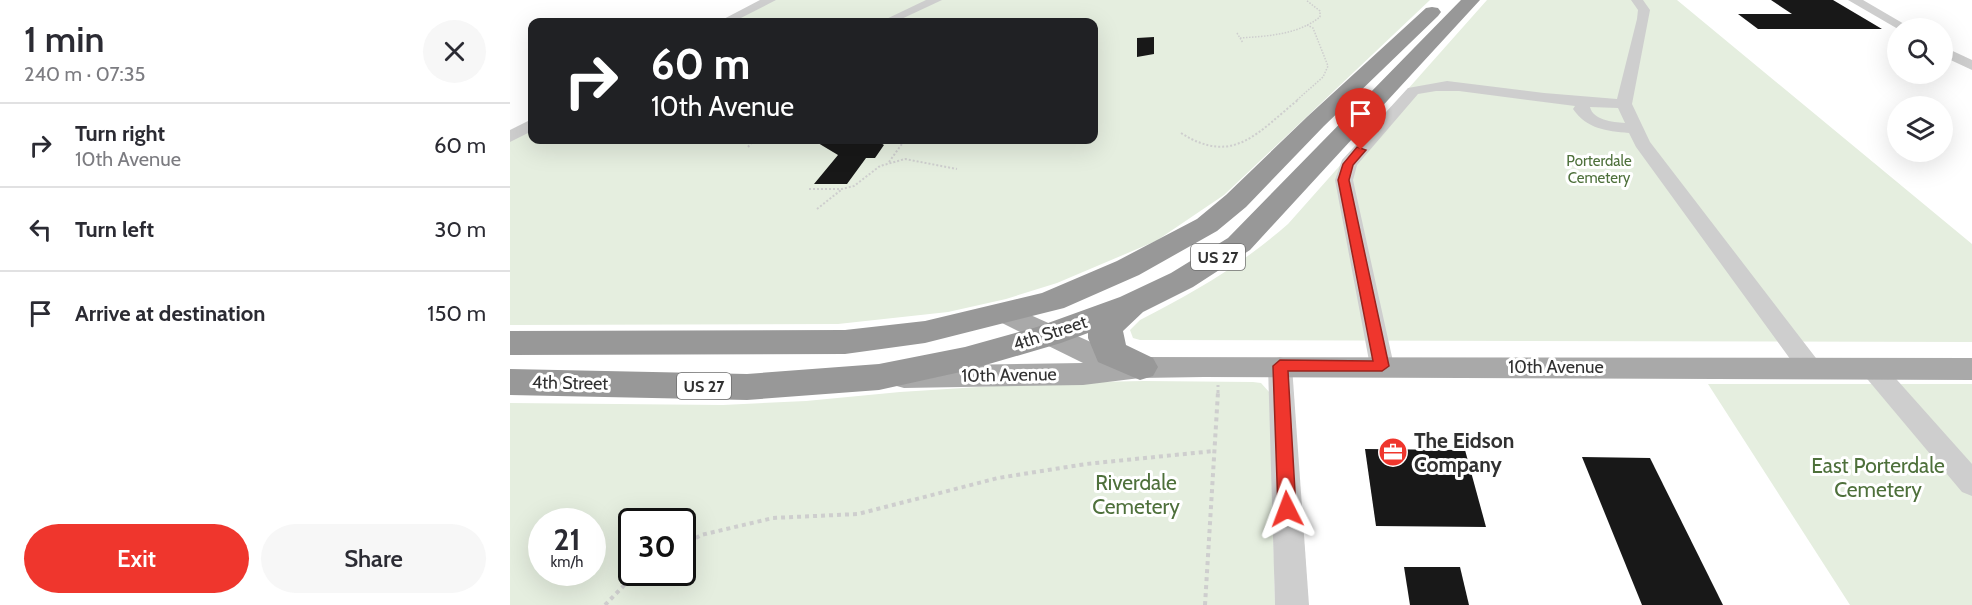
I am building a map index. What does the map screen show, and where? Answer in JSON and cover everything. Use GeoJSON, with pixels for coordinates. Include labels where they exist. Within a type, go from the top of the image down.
{"type":"FeatureCollection","features":[{"type":"Feature","properties":{"kind":"highway","name":"4th Street"},"geometry":{"type":"LineString","coordinates":[[510,343],[846,342],[925,332],[1008,314],[1052,301],[1128,268],[1207,225],[1236,201],[1316,121],[1444,0]]}},
{"type":"Feature","properties":{"kind":"highway","name":"4th Street"},"geometry":{"type":"LineString","coordinates":[[510,382],[747,387],[879,377],[965,359],[1049,335],[1132,304],[1182,280],[1239,244],[1471,0]]}},
{"type":"Feature","properties":{"kind":"highway"},"geometry":{"type":"LineString","coordinates":[[1132,304],[1106,328],[1104,338],[1110,353],[1140,367]]}},
{"type":"Feature","properties":{"kind":"highway"},"geometry":{"type":"LineString","coordinates":[[510,360],[599,360],[685,342]]}},
{"type":"Feature","properties":{"kind":"main road","name":"10th Avenue"},"geometry":{"type":"LineString","coordinates":[[1008,314],[1107,362],[1140,367]]}},
{"type":"Feature","properties":{"kind":"main road","name":"10th Avenue"},"geometry":{"type":"LineString","coordinates":[[879,377],[1083,374],[1140,367],[1219,366],[1972,369]]}},
{"type":"Feature","properties":{"kind":"street"},"geometry":{"type":"LineString","coordinates":[[732,18],[770,0]]}},
{"type":"Feature","properties":{"kind":"street"},"geometry":{"type":"LineString","coordinates":[[895,18],[936,0]]}},
{"type":"Feature","properties":{"kind":"street"},"geometry":{"type":"LineString","coordinates":[[1637,0],[1644,10],[1643,20],[1624,104],[1641,143],[1810,368]]}},
{"type":"Feature","properties":{"kind":"street"},"geometry":{"type":"LineString","coordinates":[[1854,0],[1887,18]]}},
{"type":"Feature","properties":{"kind":"street"},"geometry":{"type":"LineString","coordinates":[[1953,56],[1972,66]]}},
{"type":"Feature","properties":{"kind":"street"},"geometry":{"type":"LineString","coordinates":[[1382,366],[1344,180],[1348,164],[1413,91],[1427,86],[1457,85],[1491,92],[1624,104]]}},
{"type":"Feature","properties":{"kind":"street"},"geometry":{"type":"LineString","coordinates":[[1584,102],[1581,109],[1586,118],[1599,124],[1635,129]]}},
{"type":"Feature","properties":{"kind":"street"},"geometry":{"type":"LineString","coordinates":[[510,137],[528,126]]}},
{"type":"Feature","properties":{"kind":"street"},"geometry":{"type":"LineString","coordinates":[[1280,366],[1292,605]]}},
{"type":"Feature","properties":{"kind":"street"},"geometry":{"type":"LineString","coordinates":[[1872,368],[1972,484]]}},
{"type":"Feature","properties":{"kind":"path"},"geometry":{"type":"LineString","coordinates":[[1240,38],[1285,34],[1319,19],[1321,15],[1306,0]]}},
{"type":"Feature","properties":{"kind":"path"},"geometry":{"type":"LineString","coordinates":[[1181,132],[1202,146],[1220,148],[1246,140],[1270,124],[1327,72],[1328,66],[1313,28],[1307,25]]}},
{"type":"Feature","properties":{"kind":"path"},"geometry":{"type":"LineString","coordinates":[[1237,33],[1243,43]]}},
{"type":"Feature","properties":{"kind":"path"},"geometry":{"type":"LineString","coordinates":[[888,164],[902,144]]}},
{"type":"Feature","properties":{"kind":"path"},"geometry":{"type":"LineString","coordinates":[[809,189],[842,189],[854,186],[879,166],[905,159],[957,169]]}},
{"type":"Feature","properties":{"kind":"path"},"geometry":{"type":"LineString","coordinates":[[817,209],[842,189]]}},
{"type":"Feature","properties":{"kind":"path"},"geometry":{"type":"LineString","coordinates":[[1205,605],[1219,366]]}},
{"type":"Feature","properties":{"kind":"path"},"geometry":{"type":"LineString","coordinates":[[696,538],[773,518],[858,514],[998,478],[1086,464],[1214,451]]}},
{"type":"Feature","properties":{"kind":"path"},"geometry":{"type":"LineString","coordinates":[[605,605],[623,586]]}},
{"type":"Feature","properties":{"kind":"green space"},"geometry":{"type":"Polygon","coordinates":[[[770,0],[1430,0],[1224,195],[1156,241],[1057,283],[1006,299],[948,312],[838,324],[510,325],[510,137],[528,126],[528,144],[1098,144],[1098,18],[732,18],[770,0]]]}},
{"type":"Feature","properties":{"kind":"green space","name":"Porterdale Cemetery"},"geometry":{"type":"Polygon","coordinates":[[[1487,0],[1677,0],[1972,244],[1972,342],[1140,340],[1133,338],[1130,330],[1140,320],[1217,277],[1288,224],[1487,0]]]}},
{"type":"Feature","properties":{"kind":"green space","name":"Riverdale Cemetery"},"geometry":{"type":"Polygon","coordinates":[[[1144,381],[1261,383],[1270,393],[1275,605],[510,605],[510,403],[723,405],[806,401],[1040,383],[1144,381]]]}},
{"type":"Feature","properties":{"kind":"green space","name":"East Porterdale Cemetery"},"geometry":{"type":"Polygon","coordinates":[[[1708,384],[1972,384],[1972,605],[1850,605],[1708,384]]]}},
{"type":"Feature","properties":{"kind":"building"},"geometry":{"type":"Polygon","coordinates":[[[1771,0],[1833,0],[1882,29],[1758,29],[1738,14],[1792,14],[1771,0]]]}},
{"type":"Feature","properties":{"kind":"building"},"geometry":{"type":"Polygon","coordinates":[[[1154,37],[1154,54],[1137,57],[1137,38],[1154,37]]]}},
{"type":"Feature","properties":{"kind":"building"},"geometry":{"type":"Polygon","coordinates":[[[820,144],[884,145],[875,158],[866,158],[847,184],[814,184],[838,155],[820,144]]]}},
{"type":"Feature","properties":{"kind":"building"},"geometry":{"type":"Polygon","coordinates":[[[1365,449],[1465,450],[1486,527],[1376,526],[1365,449]]]}},
{"type":"Feature","properties":{"kind":"building"},"geometry":{"type":"Polygon","coordinates":[[[1582,457],[1650,458],[1723,605],[1642,605],[1582,457]]]}},
{"type":"Feature","properties":{"kind":"building"},"geometry":{"type":"Polygon","coordinates":[[[1404,567],[1460,567],[1469,605],[1410,605],[1404,567]]]}},
{"type":"Feature","properties":{"kind":"place","name":"The Eidson Company"},"geometry":{"type":"Point","coordinates":[1393,452]}},
{"type":"Feature","properties":{"kind":"route"},"geometry":{"type":"LineString","coordinates":[[1287,509],[1280,366],[1382,366],[1344,180],[1348,164],[1361,150]]}}]}
